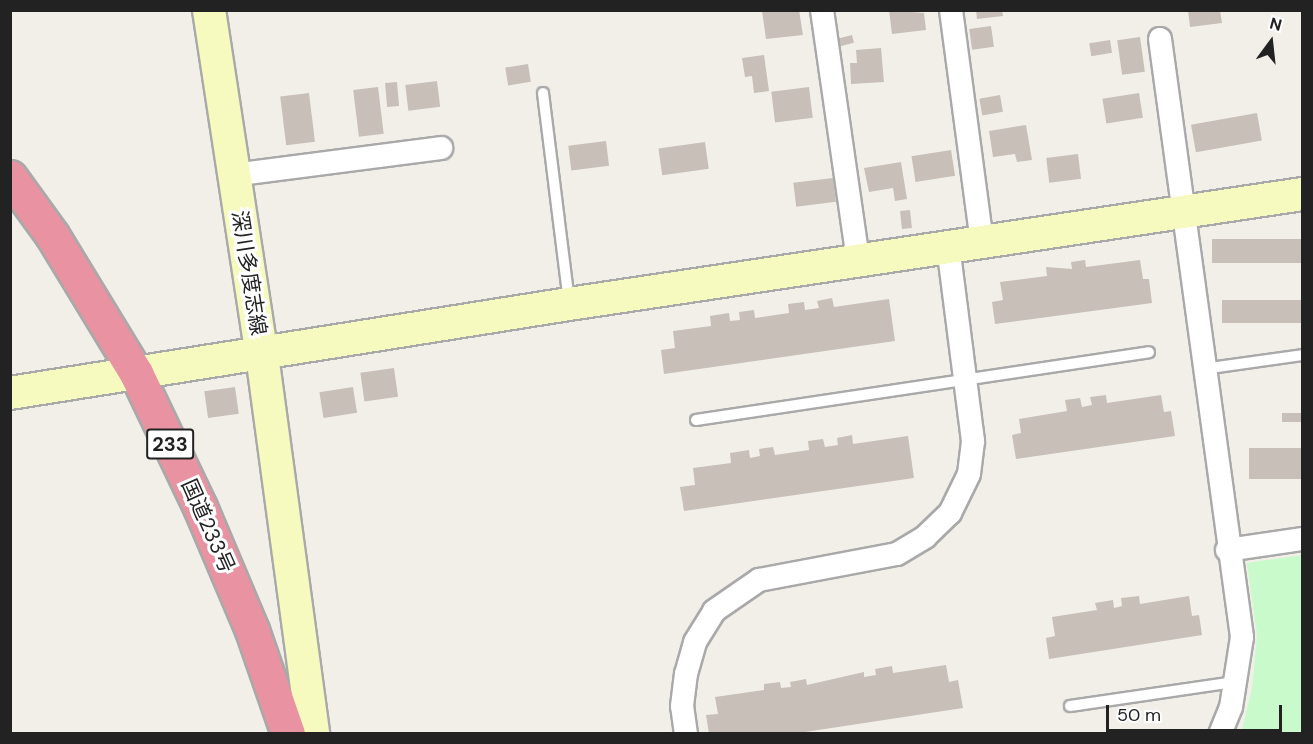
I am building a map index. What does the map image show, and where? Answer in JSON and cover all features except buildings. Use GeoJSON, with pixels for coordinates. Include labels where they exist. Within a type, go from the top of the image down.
{"type":"FeatureCollection","features":[{"type":"Feature","properties":{"kind":"highway","name":"国道233号"},"geometry":{"type":"LineString","coordinates":[[10,177],[52,235],[136,373],[201,507],[252,630],[288,734]]}},
{"type":"Feature","properties":{"kind":"street","name":"深川多度志線"},"geometry":{"type":"LineString","coordinates":[[10,393],[262,355],[209,10]]}},
{"type":"Feature","properties":{"kind":"street"},"geometry":{"type":"LineString","coordinates":[[822,10],[858,261]]}},
{"type":"Feature","properties":{"kind":"street"},"geometry":{"type":"LineString","coordinates":[[951,10],[982,242]]}},
{"type":"Feature","properties":{"kind":"street"},"geometry":{"type":"LineString","coordinates":[[1160,39],[1227,550],[1242,638],[1231,707],[1220,734]]}},
{"type":"Feature","properties":{"kind":"street"},"geometry":{"type":"LineString","coordinates":[[233,175],[441,148]]}},
{"type":"Feature","properties":{"kind":"street"},"geometry":{"type":"LineString","coordinates":[[313,734],[262,355],[569,304],[1302,194]]}},
{"type":"Feature","properties":{"kind":"street"},"geometry":{"type":"LineString","coordinates":[[686,734],[682,706],[686,674],[695,642],[714,611],[759,580],[897,554],[925,537],[950,513],[969,474],[971,452],[965,380],[948,247]]}},
{"type":"Feature","properties":{"kind":"street"},"geometry":{"type":"LineString","coordinates":[[1227,550],[1302,539]]}},
{"type":"Feature","properties":{"kind":"lane"},"geometry":{"type":"LineString","coordinates":[[543,93],[569,304]]}},
{"type":"Feature","properties":{"kind":"lane"},"geometry":{"type":"LineString","coordinates":[[696,420],[1149,352]]}},
{"type":"Feature","properties":{"kind":"lane"},"geometry":{"type":"LineString","coordinates":[[1203,369],[1302,356]]}},
{"type":"Feature","properties":{"kind":"lane"},"geometry":{"type":"LineString","coordinates":[[1070,706],[1235,682]]}},
{"type":"Feature","properties":{"kind":"green space"},"geometry":{"type":"Polygon","coordinates":[[[1302,555],[1302,733],[1241,733],[1252,689],[1257,635],[1247,563],[1302,555]]]}}]}
